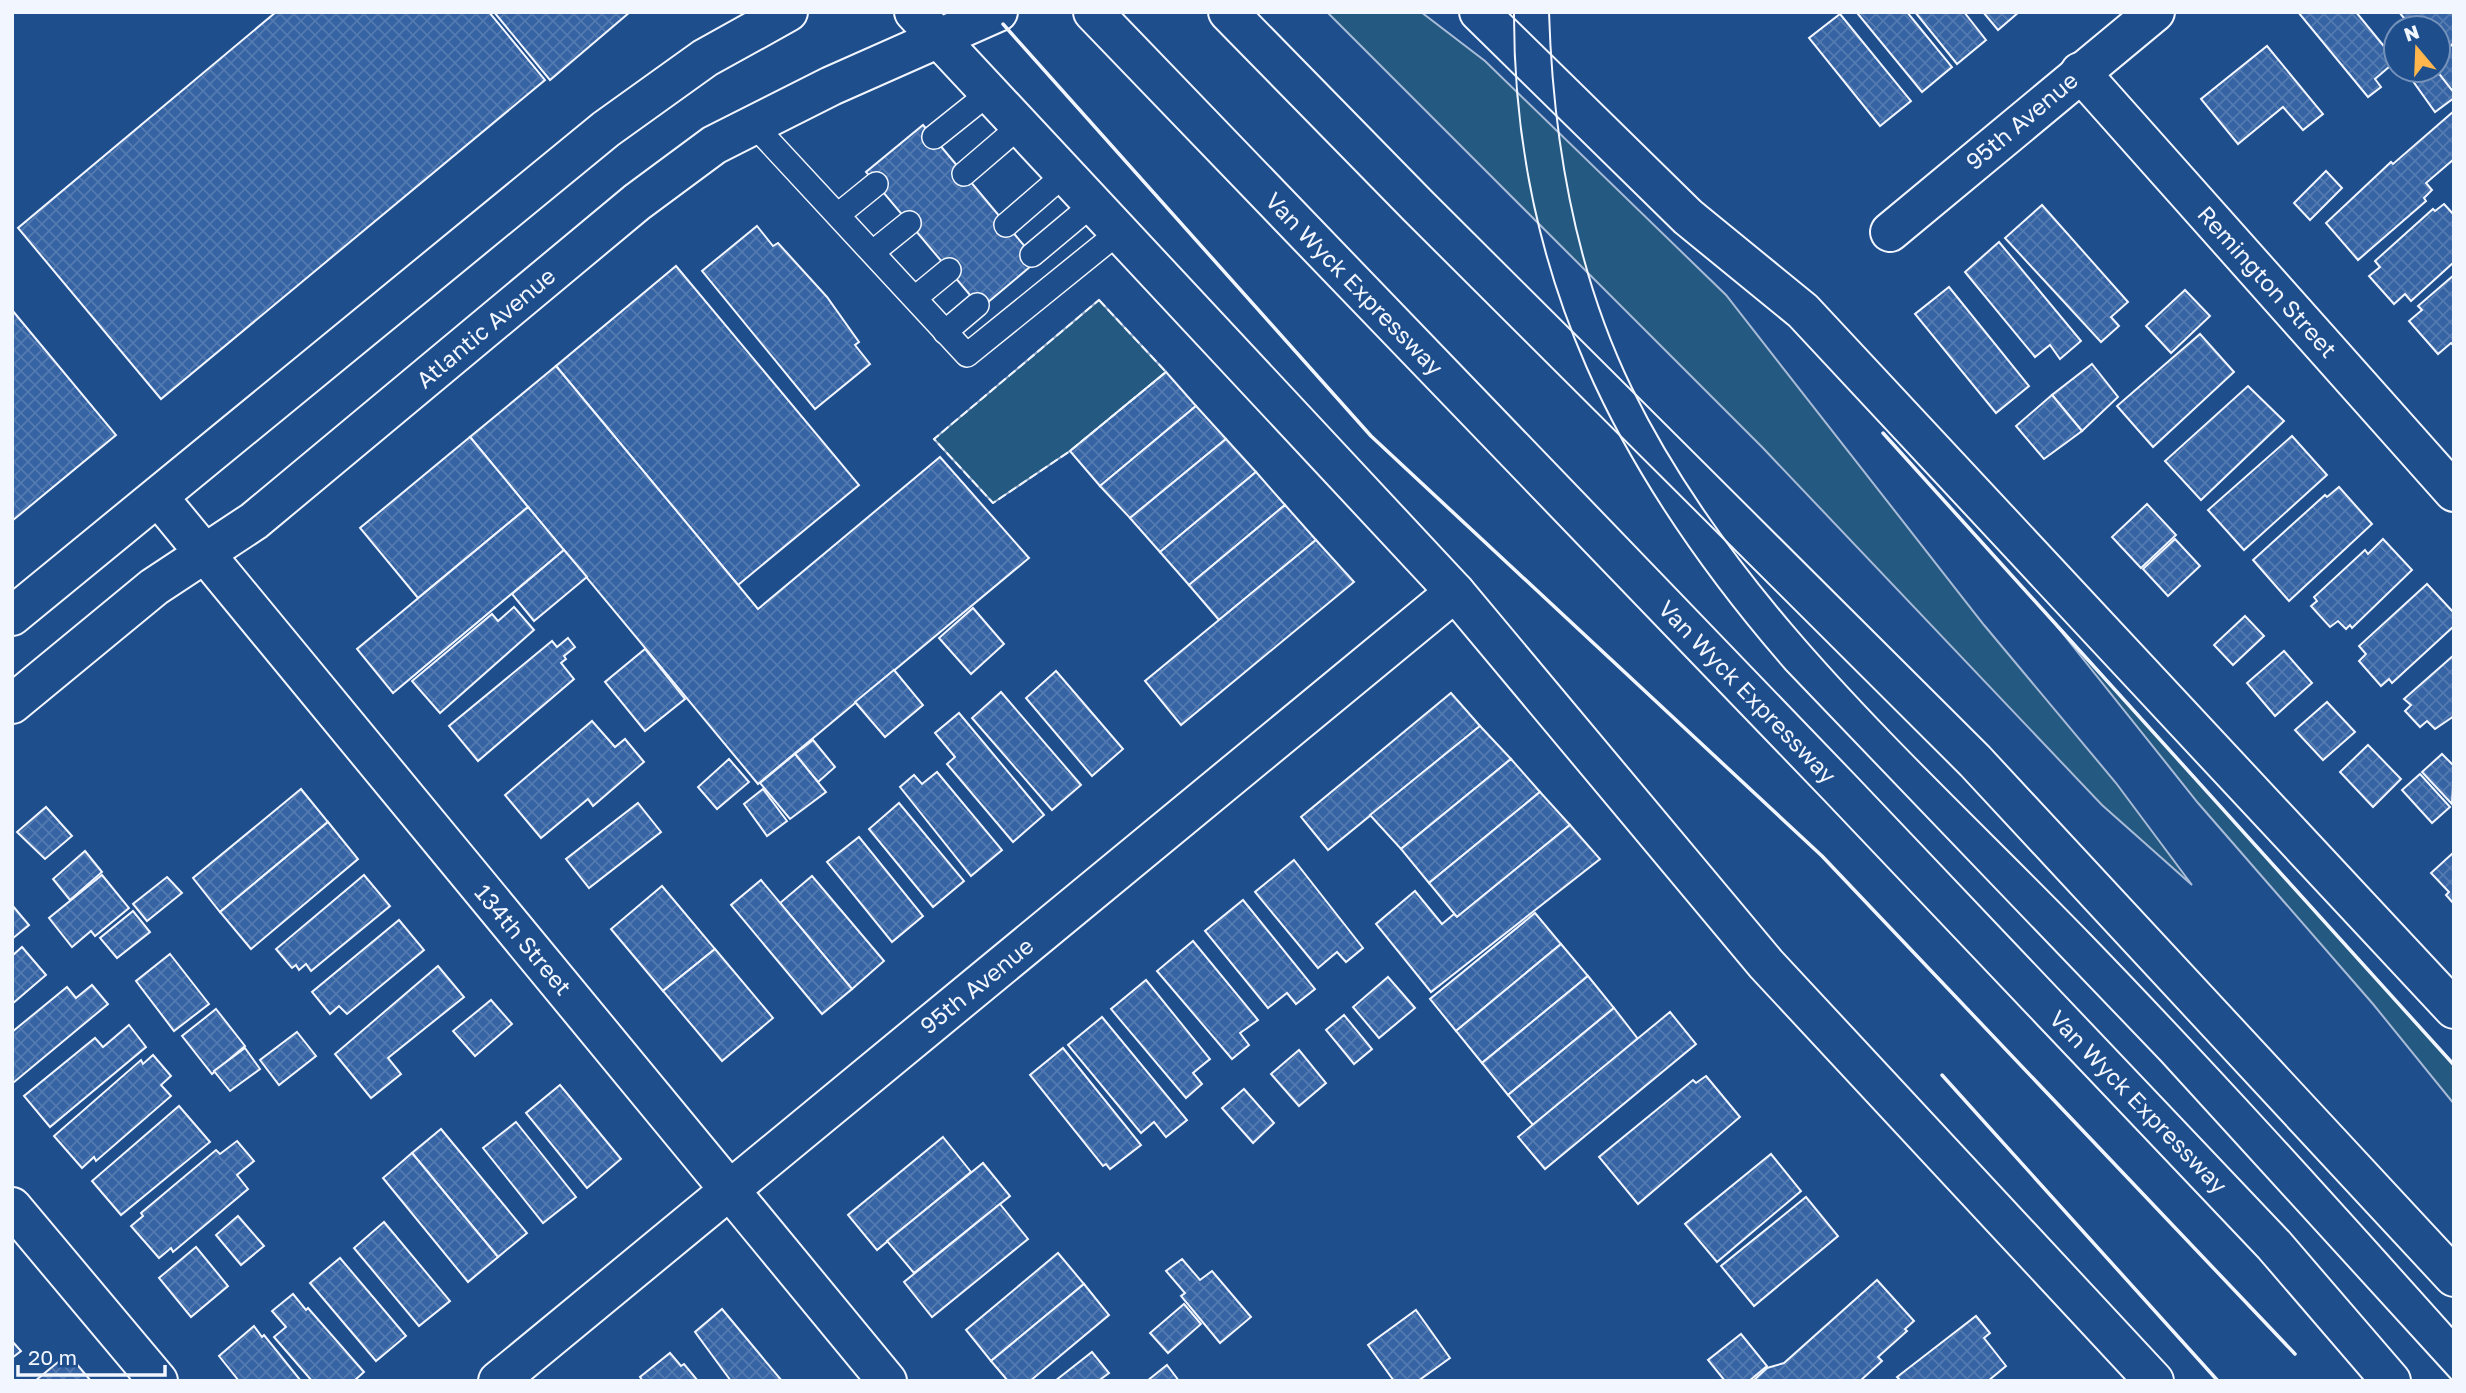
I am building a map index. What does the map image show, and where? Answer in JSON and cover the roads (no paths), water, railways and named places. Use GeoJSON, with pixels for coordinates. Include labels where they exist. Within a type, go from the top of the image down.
{"type":"FeatureCollection","features":[{"type":"Feature","properties":{"kind":"main road"},"geometry":{"type":"LineString","coordinates":[[12,616],[606,129],[705,58],[788,12]]}},
{"type":"Feature","properties":{"kind":"main road","name":"Van Wyck Expressway"},"geometry":{"type":"LineString","coordinates":[[1093,12],[2199,1165],[2274,1245],[2391,1381]]}},
{"type":"Feature","properties":{"kind":"main road"},"geometry":{"type":"LineString","coordinates":[[1228,12],[1418,206],[1975,761],[2454,1277]]}},
{"type":"Feature","properties":{"kind":"main road"},"geometry":{"type":"LineString","coordinates":[[1479,12],[1688,217],[1803,311],[2454,1009]]}},
{"type":"Feature","properties":{"kind":"main road","name":"95th Avenue"},"geometry":{"type":"LineString","coordinates":[[1890,232],[2155,12]]}},
{"type":"Feature","properties":{"kind":"main road","name":"Atlantic Avenue"},"geometry":{"type":"LineString","coordinates":[[12,704],[154,587],[254,521],[637,202],[714,145],[927,26],[996,13]]}},
{"type":"Feature","properties":{"kind":"main road"},"geometry":{"type":"LineString","coordinates":[[927,26],[1455,592],[1766,964],[2147,1378]]}},
{"type":"Feature","properties":{"kind":"main road","name":"Remington Street"},"geometry":{"type":"LineString","coordinates":[[2080,72],[2454,492]]}},
{"type":"Feature","properties":{"kind":"main road","name":"134th Street"},"geometry":{"type":"LineString","coordinates":[[159,498],[887,1381]]}},
{"type":"Feature","properties":{"kind":"main road","name":"95th Avenue"},"geometry":{"type":"LineString","coordinates":[[498,1381],[1455,592]]}},
{"type":"Feature","properties":{"kind":"main road"},"geometry":{"type":"LineString","coordinates":[[12,1207],[158,1381]]}},
{"type":"Feature","properties":{"kind":"lane"},"geometry":{"type":"LineString","coordinates":[[934,138],[989,93]]}},
{"type":"Feature","properties":{"kind":"lane"},"geometry":{"type":"LineString","coordinates":[[753,124],[967,355],[1119,232]]}},
{"type":"Feature","properties":{"kind":"lane"},"geometry":{"type":"LineString","coordinates":[[964,174],[1020,126]]}},
{"type":"Feature","properties":{"kind":"lane"},"geometry":{"type":"LineString","coordinates":[[1006,225],[1065,174]]}},
{"type":"Feature","properties":{"kind":"lane"},"geometry":{"type":"LineString","coordinates":[[839,214],[876,184]]}},
{"type":"Feature","properties":{"kind":"lane"},"geometry":{"type":"LineString","coordinates":[[1032,256],[1093,204]]}},
{"type":"Feature","properties":{"kind":"lane"},"geometry":{"type":"LineString","coordinates":[[873,253],[909,223]]}},
{"type":"Feature","properties":{"kind":"lane"},"geometry":{"type":"LineString","coordinates":[[915,298],[948,270]]}},
{"type":"Feature","properties":{"kind":"lane"},"geometry":{"type":"LineString","coordinates":[[945,332],[977,305]]}},
{"type":"Feature","properties":{"kind":"tram line"},"geometry":{"type":"LineString","coordinates":[[1514,12],[1518,108],[1532,198],[1555,284],[1586,366],[1625,446],[1672,522],[1726,597],[1786,670],[2161,1061],[2453,1381]]}},
{"type":"Feature","properties":{"kind":"tram line"},"geometry":{"type":"LineString","coordinates":[[1549,12],[1551,60],[1562,157],[1582,252],[1596,298],[1612,344],[1632,388],[1675,466],[1725,540],[1780,611],[1839,678],[2183,1032],[2454,1329]]}}]}
